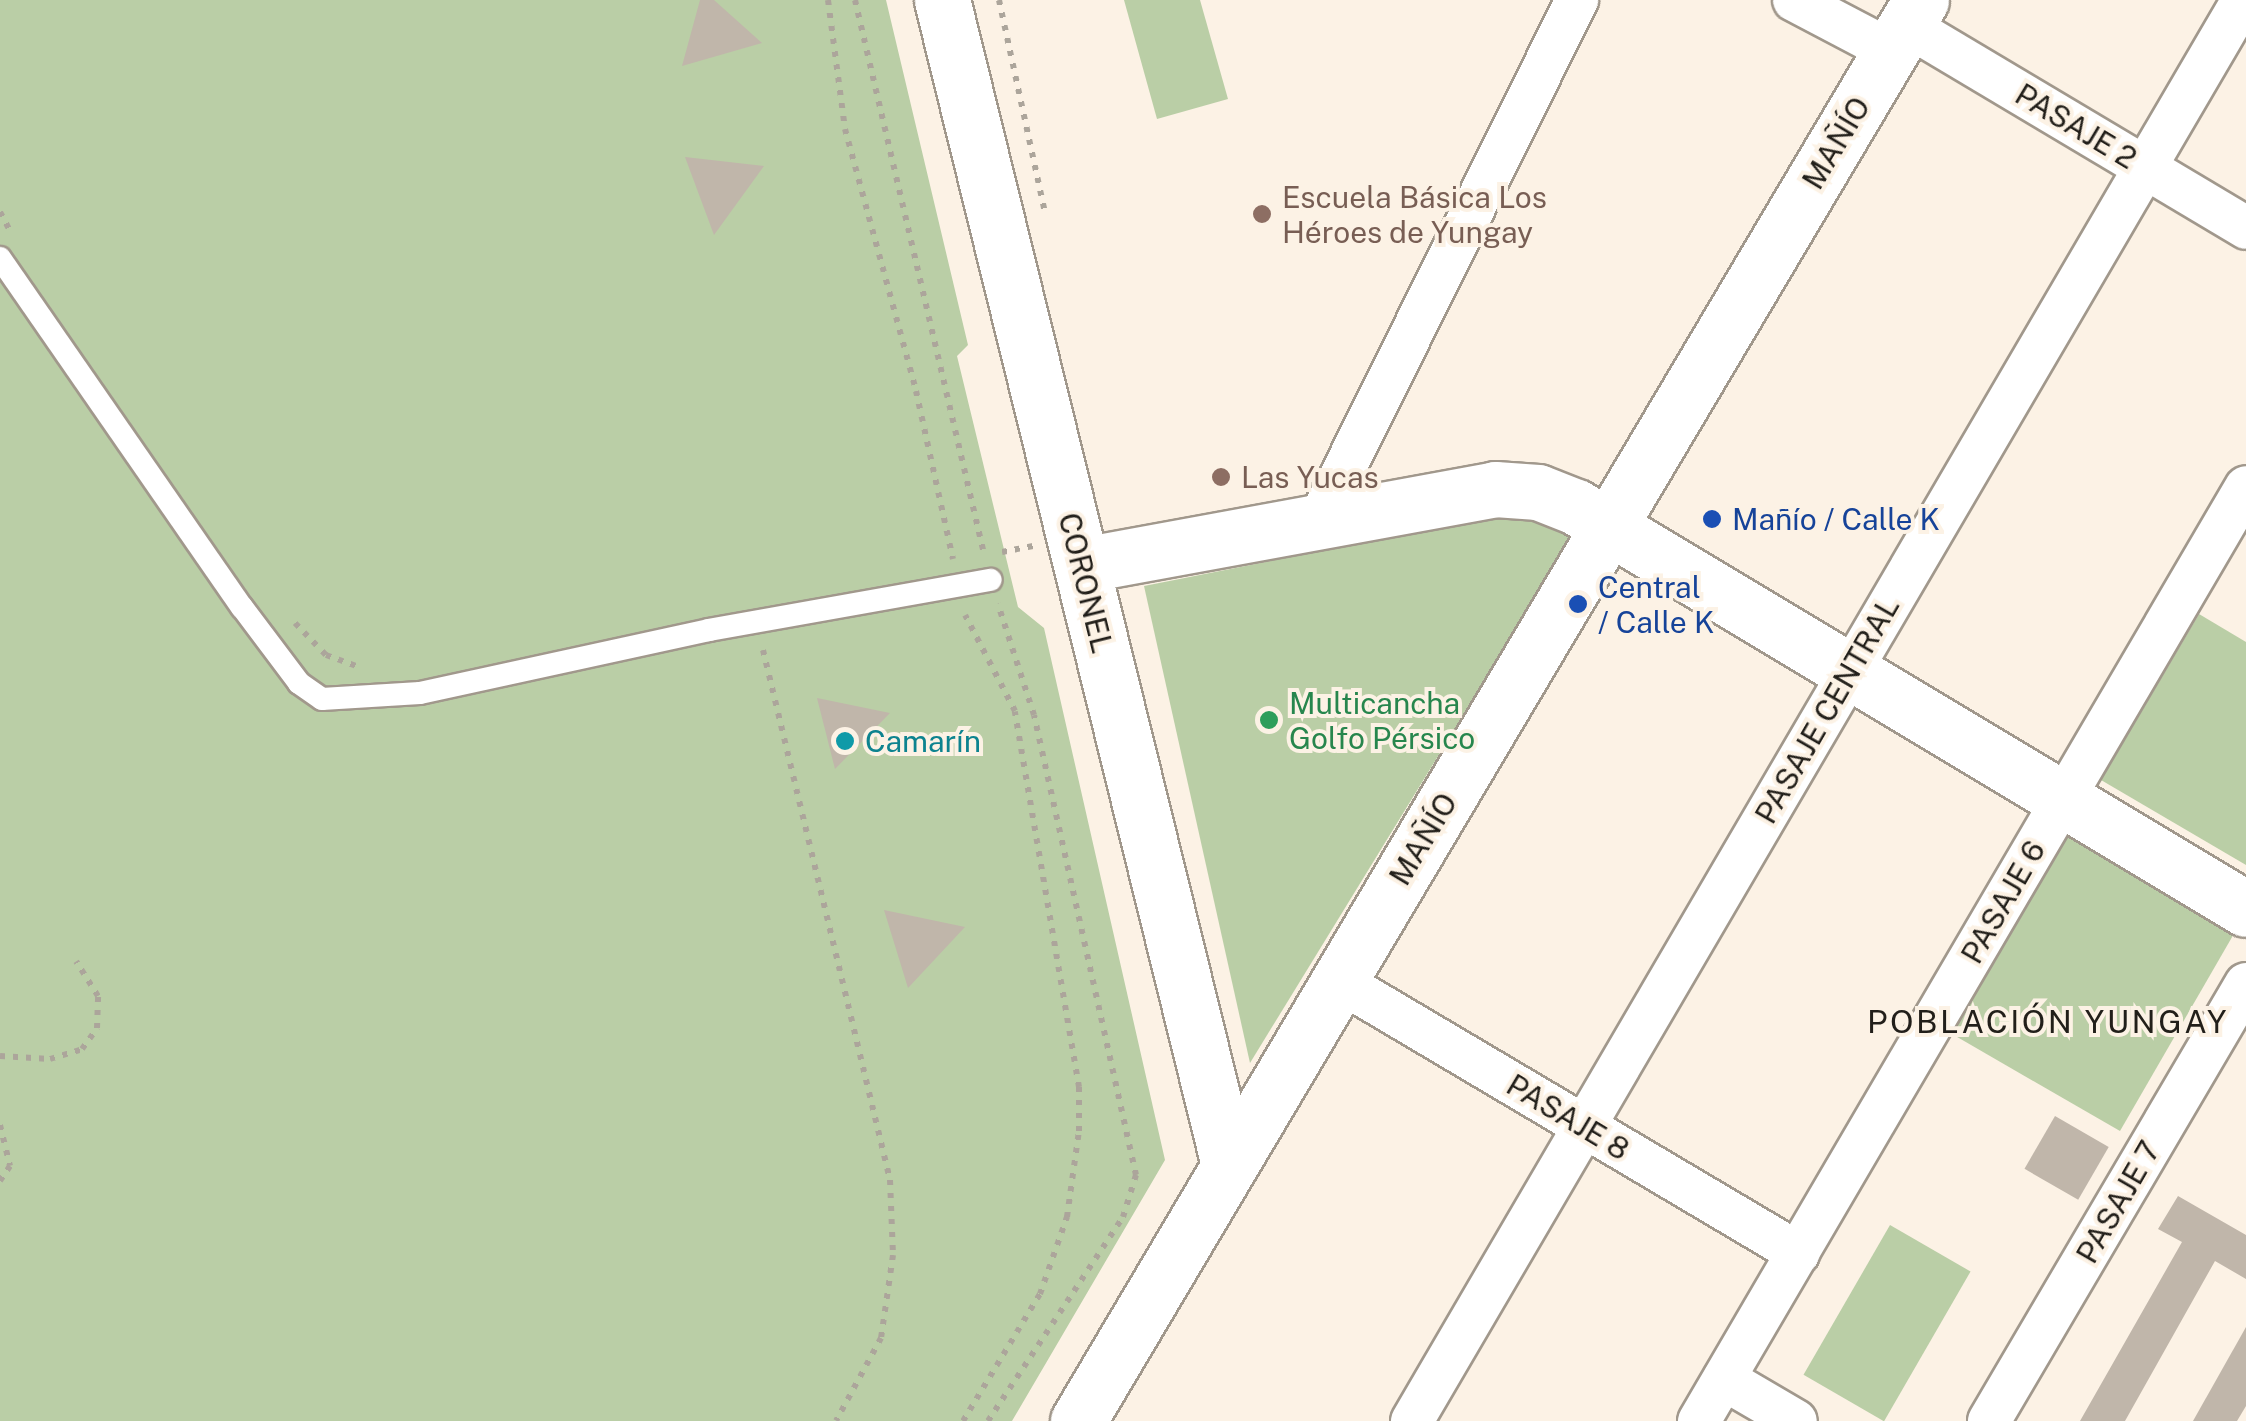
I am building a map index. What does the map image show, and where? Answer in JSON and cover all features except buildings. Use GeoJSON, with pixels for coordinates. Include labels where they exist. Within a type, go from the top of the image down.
{"type":"FeatureCollection","features":[{"type":"Feature","properties":{"kind":"street","name":"CORONEL"},"geometry":{"type":"LineString","coordinates":[[942,0],[1058,555],[1229,1166]]}},
{"type":"Feature","properties":{"kind":"street"},"geometry":{"type":"LineString","coordinates":[[1318,522],[1577,0]]}},
{"type":"Feature","properties":{"kind":"street","name":"PASAJE 2"},"geometry":{"type":"LineString","coordinates":[[1794,0],[1906,25],[2246,228]]}},
{"type":"Feature","properties":{"kind":"street","name":"PASAJE CENTRAL"},"geometry":{"type":"LineString","coordinates":[[1412,1421],[2243,0]]}},
{"type":"Feature","properties":{"kind":"street","name":"MAÑÍO"},"geometry":{"type":"LineString","coordinates":[[1078,1421],[1906,25]]}},
{"type":"Feature","properties":{"kind":"street","name":"PASAJE 6"},"geometry":{"type":"LineString","coordinates":[[1700,1421],[2246,487]]}},
{"type":"Feature","properties":{"kind":"street"},"geometry":{"type":"LineString","coordinates":[[1058,555],[1318,522],[1517,488],[1558,498],[2246,908]]}},
{"type":"Feature","properties":{"kind":"street","name":"PASAJE 8"},"geometry":{"type":"LineString","coordinates":[[1339,981],[1798,1253]]}},
{"type":"Feature","properties":{"kind":"street","name":"PASAJE 7"},"geometry":{"type":"LineString","coordinates":[[1989,1421],[2246,984]]}},
{"type":"Feature","properties":{"kind":"street"},"geometry":{"type":"LineString","coordinates":[[1724,1379],[1796,1421]]}},
{"type":"Feature","properties":{"kind":"lane"},"geometry":{"type":"LineString","coordinates":[[0,258],[242,607],[299,683],[322,699],[420,692],[756,622],[991,580]]}},
{"type":"Feature","properties":{"kind":"path"},"geometry":{"type":"LineString","coordinates":[[828,0],[844,130],[916,392],[954,561],[960,606],[1014,711],[1079,1116],[1075,1174],[1055,1256],[1022,1330],[963,1421]]}},
{"type":"Feature","properties":{"kind":"path"},"geometry":{"type":"LineString","coordinates":[[855,0],[984,555],[1034,715],[1136,1175],[1123,1217],[988,1421]]}},
{"type":"Feature","properties":{"kind":"path"},"geometry":{"type":"LineString","coordinates":[[0,212],[14,238]]}},
{"type":"Feature","properties":{"kind":"path"},"geometry":{"type":"LineString","coordinates":[[936,565],[984,555],[1058,555]]}},
{"type":"Feature","properties":{"kind":"path"},"geometry":{"type":"LineString","coordinates":[[281,610],[326,655],[364,668]]}},
{"type":"Feature","properties":{"kind":"path"},"geometry":{"type":"LineString","coordinates":[[756,622],[890,1180],[893,1256],[881,1338],[836,1421]]}},
{"type":"Feature","properties":{"kind":"path"},"geometry":{"type":"LineString","coordinates":[[0,1056],[50,1058],[82,1049],[97,1028],[98,996],[76,962]]}},
{"type":"Feature","properties":{"kind":"path"},"geometry":{"type":"LineString","coordinates":[[0,1125],[10,1166],[0,1181]]}},
{"type":"Feature","properties":{"kind":"green space"},"geometry":{"type":"Polygon","coordinates":[[[0,0],[886,0],[968,345],[957,356],[1018,607],[1044,628],[1165,1160],[1012,1421],[0,1421],[0,0]]]}},
{"type":"Feature","properties":{"kind":"green space"},"geometry":{"type":"Polygon","coordinates":[[[1124,0],[1200,0],[1228,99],[1157,119],[1124,0]]]}},
{"type":"Feature","properties":{"kind":"green space"},"geometry":{"type":"Polygon","coordinates":[[[1538,508],[1573,536],[1250,1063],[1144,586],[1538,508]]]}},
{"type":"Feature","properties":{"kind":"green space"},"geometry":{"type":"Polygon","coordinates":[[[2199,614],[2246,642],[2246,865],[2101,780],[2199,614]]]}},
{"type":"Feature","properties":{"kind":"green space"},"geometry":{"type":"Polygon","coordinates":[[[2071,828],[2239,925],[2120,1131],[1952,1034],[2071,828]]]}},
{"type":"Feature","properties":{"kind":"green space"},"geometry":{"type":"Polygon","coordinates":[[[1890,1225],[1971,1272],[1884,1421],[1804,1375],[1890,1225]]]}},
{"type":"Feature","properties":{"kind":"place","name":"Escuela Básica Los Héroes de Yungay"},"geometry":{"type":"Point","coordinates":[1262,214]}},
{"type":"Feature","properties":{"kind":"place","name":"Las Yucas"},"geometry":{"type":"Point","coordinates":[1221,477]}},
{"type":"Feature","properties":{"kind":"place","name":"Mañío / Calle K"},"geometry":{"type":"Point","coordinates":[1712,519]}},
{"type":"Feature","properties":{"kind":"place","name":"Central / Calle K"},"geometry":{"type":"Point","coordinates":[1578,604]}},
{"type":"Feature","properties":{"kind":"place","name":"Multicancha Golfo Pérsico"},"geometry":{"type":"Point","coordinates":[1269,720]}},
{"type":"Feature","properties":{"kind":"place","name":"Camarín"},"geometry":{"type":"Point","coordinates":[845,741]}},
{"type":"Feature","properties":{"kind":"district","name":"POBLACIÓN YUNGAY"},"geometry":{"type":"Point","coordinates":[2048,1022]}}]}
